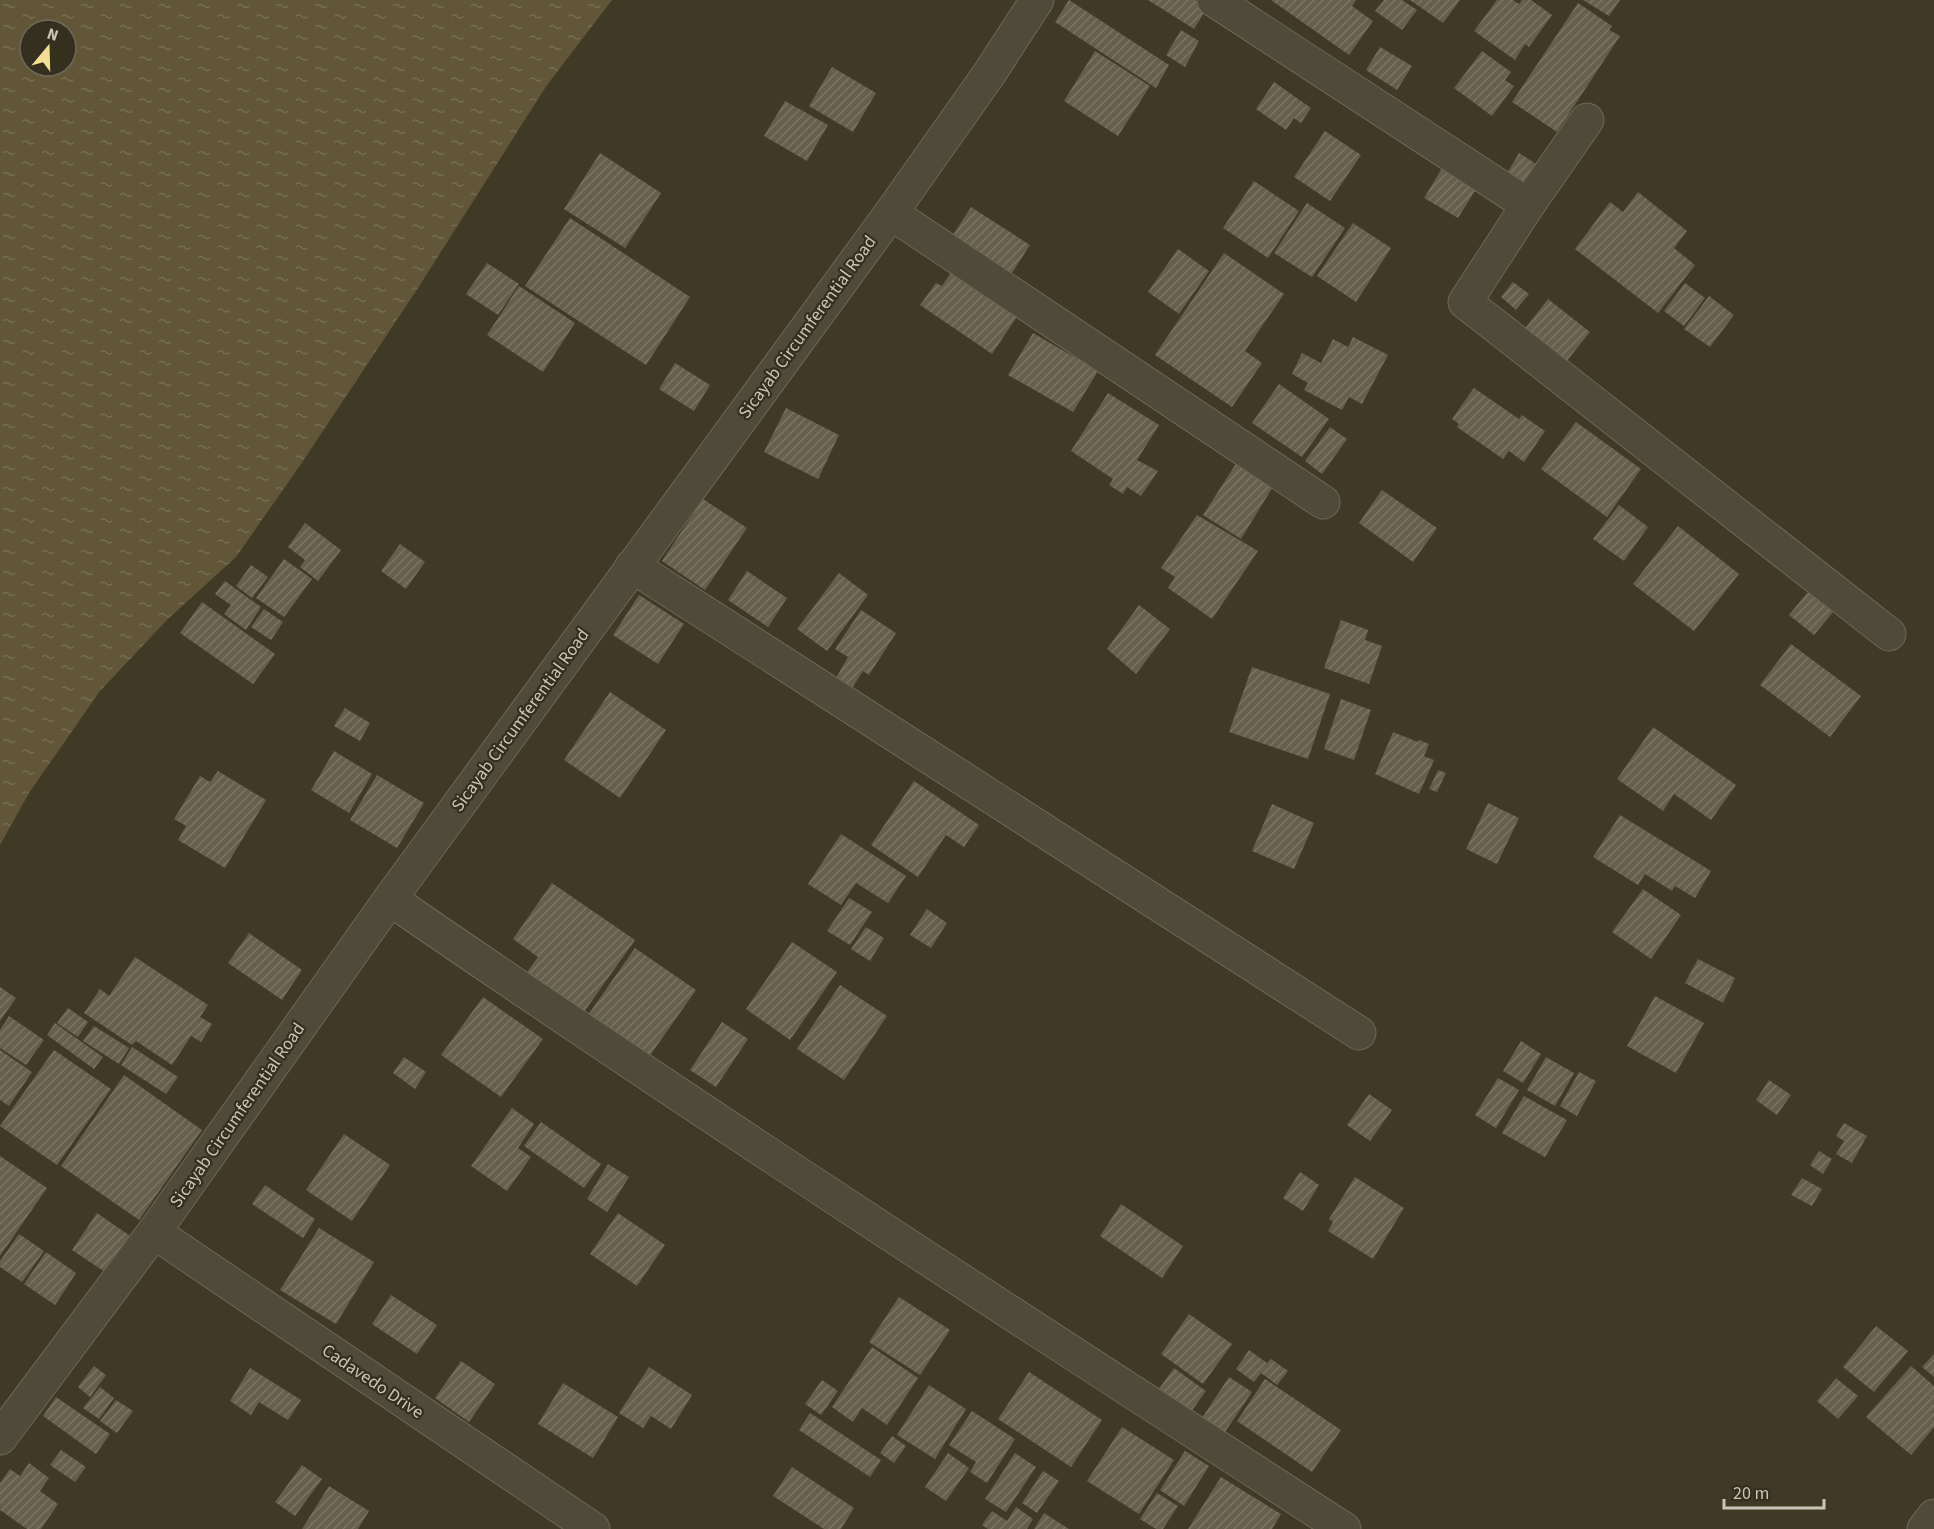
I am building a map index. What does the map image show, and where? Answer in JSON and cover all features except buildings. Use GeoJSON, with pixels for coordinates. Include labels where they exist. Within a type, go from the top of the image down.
{"type":"FeatureCollection","features":[{"type":"Feature","properties":{"kind":"street","name":"Sicayab Circumferential Road"},"geometry":{"type":"LineString","coordinates":[[0,1438],[154,1232],[390,899],[891,213],[1037,0]]}},
{"type":"Feature","properties":{"kind":"street"},"geometry":{"type":"LineString","coordinates":[[1214,0],[1528,205]]}},
{"type":"Feature","properties":{"kind":"street"},"geometry":{"type":"LineString","coordinates":[[1587,120],[1465,302],[1889,634]]}},
{"type":"Feature","properties":{"kind":"street"},"geometry":{"type":"LineString","coordinates":[[891,213],[1323,502]]}},
{"type":"Feature","properties":{"kind":"street"},"geometry":{"type":"LineString","coordinates":[[632,566],[1359,1033]]}},
{"type":"Feature","properties":{"kind":"street"},"geometry":{"type":"LineString","coordinates":[[390,899],[610,1050],[867,1220],[1344,1529]]}},
{"type":"Feature","properties":{"kind":"street","name":"Cadavedo Drive"},"geometry":{"type":"LineString","coordinates":[[154,1232],[593,1529]]}},
{"type":"Feature","properties":{"kind":"street"},"geometry":{"type":"LineString","coordinates":[[1924,1529],[1934,1516]]}},
{"type":"Feature","properties":{"kind":"water"},"geometry":{"type":"Polygon","coordinates":[[[0,0],[612,0],[547,85],[418,288],[236,557],[167,620],[100,691],[29,793],[0,845],[0,0]]]}}]}
